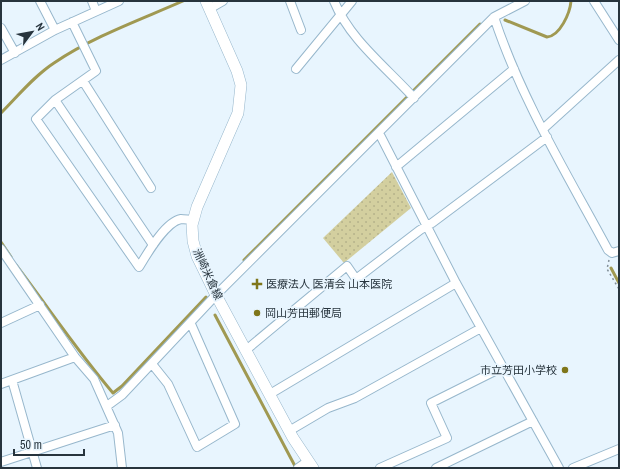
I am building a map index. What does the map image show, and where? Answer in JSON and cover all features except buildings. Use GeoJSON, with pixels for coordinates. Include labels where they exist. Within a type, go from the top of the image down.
{"type":"FeatureCollection","features":[{"type":"Feature","properties":{"kind":"main road","name":"洲崎米倉線"},"geometry":{"type":"LineString","coordinates":[[207,5],[237,71],[241,85],[240,100],[233,126],[197,207],[193,220],[193,241],[212,299],[246,350],[289,431],[310,464]]}},
{"type":"Feature","properties":{"kind":"street"},"geometry":{"type":"LineString","coordinates":[[40,1],[55,30]]}},
{"type":"Feature","properties":{"kind":"street"},"geometry":{"type":"LineString","coordinates":[[92,1],[96,11]]}},
{"type":"Feature","properties":{"kind":"street"},"geometry":{"type":"LineString","coordinates":[[1,60],[55,30],[119,1]]}},
{"type":"Feature","properties":{"kind":"street"},"geometry":{"type":"LineString","coordinates":[[207,5],[223,1]]}},
{"type":"Feature","properties":{"kind":"street"},"geometry":{"type":"LineString","coordinates":[[290,1],[301,30]]}},
{"type":"Feature","properties":{"kind":"street"},"geometry":{"type":"LineString","coordinates":[[334,1],[340,17],[357,39],[411,95]]}},
{"type":"Feature","properties":{"kind":"street"},"geometry":{"type":"LineString","coordinates":[[296,69],[352,1]]}},
{"type":"Feature","properties":{"kind":"street"},"geometry":{"type":"LineString","coordinates":[[107,406],[122,395],[212,299],[379,133],[411,95],[494,17],[525,1]]}},
{"type":"Feature","properties":{"kind":"street"},"geometry":{"type":"LineString","coordinates":[[594,1],[619,40]]}},
{"type":"Feature","properties":{"kind":"street"},"geometry":{"type":"LineString","coordinates":[[494,17],[504,48],[545,133],[608,250],[616,252]]}},
{"type":"Feature","properties":{"kind":"street"},"geometry":{"type":"LineString","coordinates":[[72,22],[96,71],[55,100],[36,119],[139,267],[153,245],[171,225],[180,219],[193,220]]}},
{"type":"Feature","properties":{"kind":"street"},"geometry":{"type":"LineString","coordinates":[[1,28],[15,52]]}},
{"type":"Feature","properties":{"kind":"street"},"geometry":{"type":"LineString","coordinates":[[246,350],[347,266],[356,279],[427,226],[545,133],[619,60]]}},
{"type":"Feature","properties":{"kind":"street"},"geometry":{"type":"LineString","coordinates":[[396,167],[514,69]]}},
{"type":"Feature","properties":{"kind":"street"},"geometry":{"type":"LineString","coordinates":[[83,80],[152,188]]}},
{"type":"Feature","properties":{"kind":"street"},"geometry":{"type":"LineString","coordinates":[[55,100],[153,245]]}},
{"type":"Feature","properties":{"kind":"street"},"geometry":{"type":"LineString","coordinates":[[379,133],[456,283],[560,468]]}},
{"type":"Feature","properties":{"kind":"street"},"geometry":{"type":"LineString","coordinates":[[1,249],[75,357],[94,379],[118,433],[122,468]]}},
{"type":"Feature","properties":{"kind":"street"},"geometry":{"type":"LineString","coordinates":[[270,394],[456,283]]}},
{"type":"Feature","properties":{"kind":"street"},"geometry":{"type":"LineString","coordinates":[[1,323],[40,305]]}},
{"type":"Feature","properties":{"kind":"street"},"geometry":{"type":"LineString","coordinates":[[152,364],[168,384],[197,447],[235,424],[190,324]]}},
{"type":"Feature","properties":{"kind":"street"},"geometry":{"type":"LineString","coordinates":[[289,431],[328,408],[355,398],[481,328]]}},
{"type":"Feature","properties":{"kind":"street"},"geometry":{"type":"LineString","coordinates":[[1,384],[75,357]]}},
{"type":"Feature","properties":{"kind":"street"},"geometry":{"type":"LineString","coordinates":[[380,468],[447,438],[431,403],[503,367]]}},
{"type":"Feature","properties":{"kind":"street"},"geometry":{"type":"LineString","coordinates":[[12,380],[37,468]]}},
{"type":"Feature","properties":{"kind":"street"},"geometry":{"type":"LineString","coordinates":[[436,468],[533,421]]}},
{"type":"Feature","properties":{"kind":"street"},"geometry":{"type":"LineString","coordinates":[[1,462],[115,426]]}},
{"type":"Feature","properties":{"kind":"street"},"geometry":{"type":"LineString","coordinates":[[573,468],[619,449]]}},
{"type":"Feature","properties":{"kind":"street"},"geometry":{"type":"LineString","coordinates":[[298,468],[310,464]]}},
{"type":"Feature","properties":{"kind":"path"},"geometry":{"type":"LineString","coordinates":[[616,252],[607,269],[619,289]]}},
{"type":"Feature","properties":{"kind":"shaded area"},"geometry":{"type":"Polygon","coordinates":[[[392,172],[411,208],[344,263],[323,238],[392,172]]]}},
{"type":"Feature","properties":{"kind":"waterway"},"geometry":{"type":"LineString","coordinates":[[1,113],[26,86],[47,68],[69,53],[117,29],[183,1]]}},
{"type":"Feature","properties":{"kind":"waterway"},"geometry":{"type":"LineString","coordinates":[[505,20],[547,37],[552,36],[564,23],[569,12],[571,1]]}},
{"type":"Feature","properties":{"kind":"waterway"},"geometry":{"type":"LineString","coordinates":[[244,260],[480,24]]}},
{"type":"Feature","properties":{"kind":"waterway"},"geometry":{"type":"LineString","coordinates":[[1,242],[11,257]]}},
{"type":"Feature","properties":{"kind":"waterway"},"geometry":{"type":"LineString","coordinates":[[16,265],[75,346],[113,393],[122,386],[206,297]]}},
{"type":"Feature","properties":{"kind":"waterway"},"geometry":{"type":"LineString","coordinates":[[611,268],[619,283]]}},
{"type":"Feature","properties":{"kind":"waterway"},"geometry":{"type":"LineString","coordinates":[[215,315],[296,468]]}},
{"type":"Feature","properties":{"kind":"place","name":"医療法人 医清会 山本医院"},"geometry":{"type":"Point","coordinates":[257,284]}},
{"type":"Feature","properties":{"kind":"place","name":"岡山芳田郵便局"},"geometry":{"type":"Point","coordinates":[257,313]}},
{"type":"Feature","properties":{"kind":"place","name":"市立芳田小学校"},"geometry":{"type":"Point","coordinates":[565,370]}}]}
